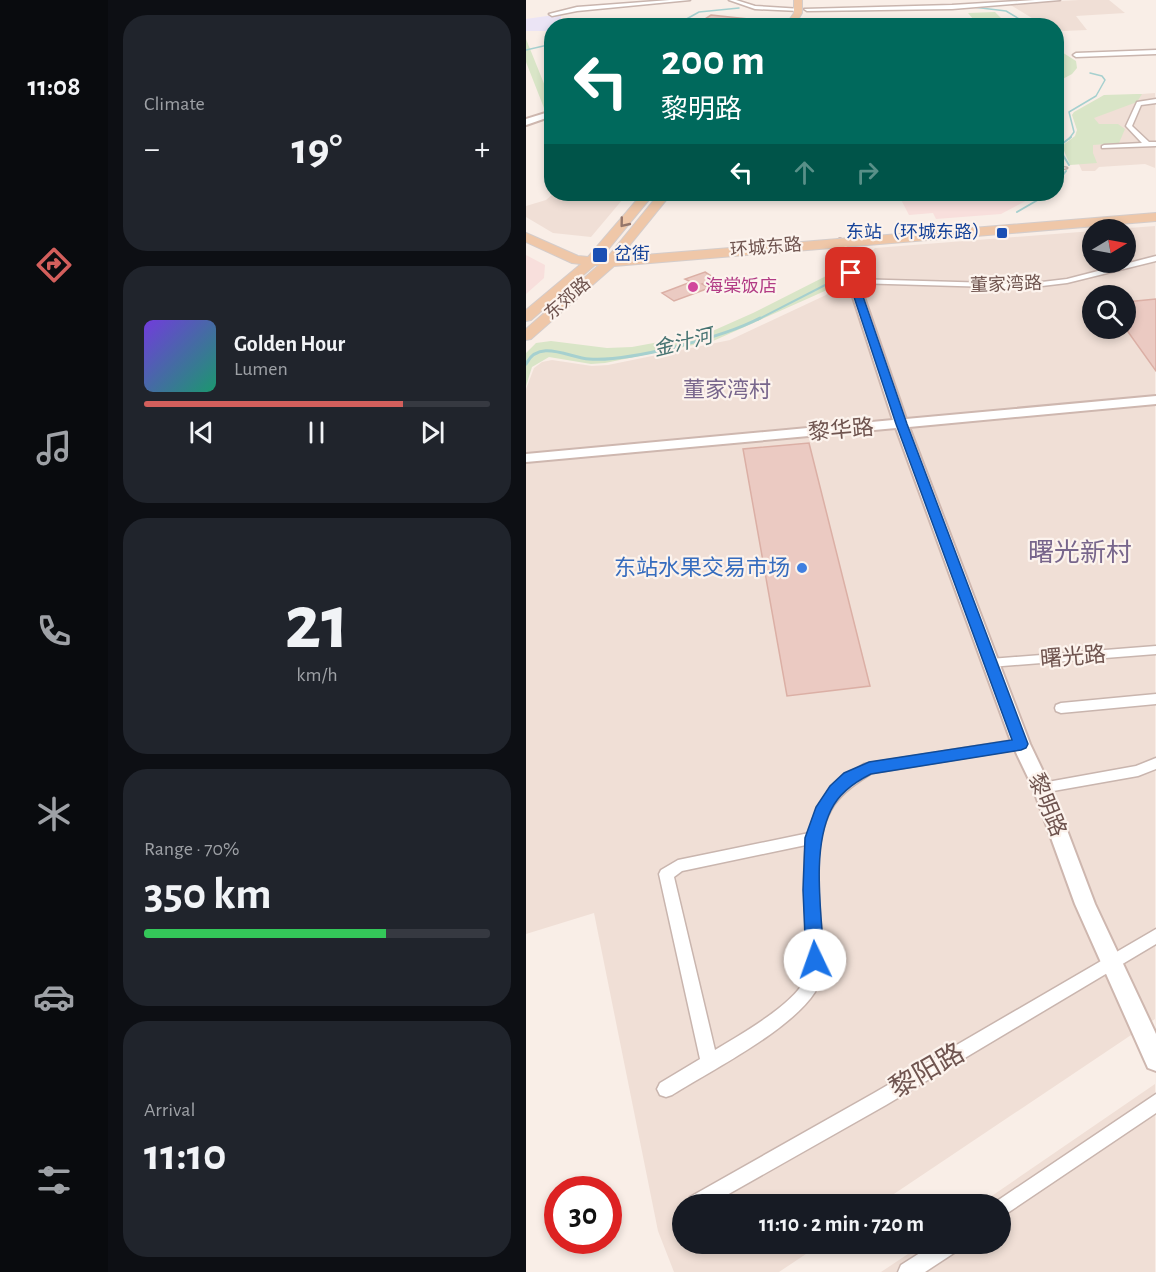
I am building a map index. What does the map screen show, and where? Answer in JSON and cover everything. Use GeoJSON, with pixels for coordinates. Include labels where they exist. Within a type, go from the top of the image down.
{"type":"FeatureCollection","features":[{"type":"Feature","properties":{"kind":"main road"},"geometry":{"type":"LineString","coordinates":[[794,18],[803,5]]}},
{"type":"Feature","properties":{"kind":"main road"},"geometry":{"type":"LineString","coordinates":[[604,258],[643,201]]}},
{"type":"Feature","properties":{"kind":"main road"},"geometry":{"type":"LineString","coordinates":[[526,237],[567,257],[604,258],[658,201]]}},
{"type":"Feature","properties":{"kind":"main road","name":"环城东路"},"geometry":{"type":"LineString","coordinates":[[604,258],[1155,217]]}},
{"type":"Feature","properties":{"kind":"main road","name":"环城东路"},"geometry":{"type":"LineString","coordinates":[[604,258],[1155,217]]}},
{"type":"Feature","properties":{"kind":"main road"},"geometry":{"type":"LineString","coordinates":[[526,228],[568,248],[604,258]]}},
{"type":"Feature","properties":{"kind":"main road","name":"东郊路"},"geometry":{"type":"LineString","coordinates":[[526,316],[604,258]]}},
{"type":"Feature","properties":{"kind":"main road","name":"东郊路"},"geometry":{"type":"LineString","coordinates":[[526,336],[604,258]]}},
{"type":"Feature","properties":{"kind":"street"},"geometry":{"type":"LineString","coordinates":[[552,14],[577,9],[688,0]]}},
{"type":"Feature","properties":{"kind":"street"},"geometry":{"type":"LineString","coordinates":[[731,0],[755,7],[962,5],[1058,0]]}},
{"type":"Feature","properties":{"kind":"street"},"geometry":{"type":"LineString","coordinates":[[958,0],[962,5]]}},
{"type":"Feature","properties":{"kind":"street"},"geometry":{"type":"LineString","coordinates":[[1078,58],[1156,53]]}},
{"type":"Feature","properties":{"kind":"street"},"geometry":{"type":"LineString","coordinates":[[1147,144],[1129,126],[1139,103],[1156,101]]}},
{"type":"Feature","properties":{"kind":"street"},"geometry":{"type":"LineString","coordinates":[[526,121],[544,115]]}},
{"type":"Feature","properties":{"kind":"street"},"geometry":{"type":"LineString","coordinates":[[1104,147],[1156,144]]}},
{"type":"Feature","properties":{"kind":"street","name":"黎明路"},"geometry":{"type":"LineString","coordinates":[[840,242],[901,424],[1021,744],[1042,788],[1085,904],[1110,963],[1156,1060]]}},
{"type":"Feature","properties":{"kind":"street","name":"董家湾路"},"geometry":{"type":"LineString","coordinates":[[854,281],[1025,286],[1067,280],[1156,258]]}},
{"type":"Feature","properties":{"kind":"street","name":"黎华路"},"geometry":{"type":"LineString","coordinates":[[526,458],[1156,400]]}},
{"type":"Feature","properties":{"kind":"street","name":"曙光路"},"geometry":{"type":"LineString","coordinates":[[990,663],[1156,650]]}},
{"type":"Feature","properties":{"kind":"street"},"geometry":{"type":"LineString","coordinates":[[1061,708],[1156,699]]}},
{"type":"Feature","properties":{"kind":"street"},"geometry":{"type":"LineString","coordinates":[[666,1089],[774,1022],[798,1002],[811,985],[815,960],[812,890],[813,838],[824,807],[835,791],[850,778],[869,768],[1021,744]]}},
{"type":"Feature","properties":{"kind":"street"},"geometry":{"type":"LineString","coordinates":[[1042,788],[1138,771],[1156,763]]}},
{"type":"Feature","properties":{"kind":"street"},"geometry":{"type":"LineString","coordinates":[[709,1062],[666,874],[678,866],[813,838]]}},
{"type":"Feature","properties":{"kind":"street","name":"黎阳路"},"geometry":{"type":"LineString","coordinates":[[712,1194],[1156,936]]}},
{"type":"Feature","properties":{"kind":"street"},"geometry":{"type":"LineString","coordinates":[[1011,1201],[1151,1105]]}},
{"type":"Feature","properties":{"kind":"street"},"geometry":{"type":"LineString","coordinates":[[908,1272],[934,1254]]}},
{"type":"Feature","properties":{"kind":"shaded area"},"geometry":{"type":"Polygon","coordinates":[[[1109,0],[1125,13],[1076,16],[1087,30],[1064,31],[1064,18],[1032,18],[1009,4],[1109,0]]]}},
{"type":"Feature","properties":{"kind":"shaded area"},"geometry":{"type":"Polygon","coordinates":[[[561,14],[561,18],[544,18],[544,31],[526,31],[526,19],[561,14]]]}},
{"type":"Feature","properties":{"kind":"shaded area"},"geometry":{"type":"Polygon","coordinates":[[[1155,93],[1155,168],[1145,164],[1099,167],[1095,171],[1082,171],[1074,153],[1082,133],[1076,115],[1102,97],[1155,93]]]}},
{"type":"Feature","properties":{"kind":"shaded area"},"geometry":{"type":"Polygon","coordinates":[[[544,201],[621,201],[591,237],[553,233],[526,217],[526,206],[544,201]]]}},
{"type":"Feature","properties":{"kind":"shaded area"},"geometry":{"type":"Polygon","coordinates":[[[902,201],[1026,201],[1001,214],[936,219],[933,213],[909,215],[902,201]]]}},
{"type":"Feature","properties":{"kind":"shaded area"},"geometry":{"type":"Polygon","coordinates":[[[1155,226],[1155,1019],[894,1194],[672,1194],[672,1254],[806,1254],[779,1272],[674,1272],[658,1231],[594,913],[526,934],[526,389],[534,368],[542,362],[552,360],[592,366],[608,365],[730,340],[826,295],[875,248],[1082,232],[1082,273],[1136,273],[1136,227],[1155,226]]]}},
{"type":"Feature","properties":{"kind":"shaded area"},"geometry":{"type":"Polygon","coordinates":[[[526,255],[545,265],[544,278],[526,294],[526,255]]]}},
{"type":"Feature","properties":{"kind":"shaded area"},"geometry":{"type":"Polygon","coordinates":[[[1155,1084],[1155,1272],[881,1272],[908,1254],[1011,1254],[1011,1194],[995,1194],[1155,1084]]]}},
{"type":"Feature","properties":{"kind":"green space"},"geometry":{"type":"Polygon","coordinates":[[[995,12],[1001,18],[972,18],[968,13],[995,12]]]}},
{"type":"Feature","properties":{"kind":"green space"},"geometry":{"type":"Polygon","coordinates":[[[526,39],[544,84],[544,108],[526,62],[526,39]]]}},
{"type":"Feature","properties":{"kind":"green space"},"geometry":{"type":"Polygon","coordinates":[[[1064,53],[1076,61],[1077,68],[1064,78],[1064,53]]]}},
{"type":"Feature","properties":{"kind":"green space"},"geometry":{"type":"Polygon","coordinates":[[[1142,94],[1137,102],[1094,118],[1099,124],[1118,124],[1125,129],[1119,143],[1093,145],[1097,163],[1070,165],[1064,144],[1075,136],[1077,130],[1072,115],[1104,95],[1142,94]]]}},
{"type":"Feature","properties":{"kind":"green space"},"geometry":{"type":"Polygon","coordinates":[[[832,273],[836,286],[713,341],[605,363],[591,364],[549,357],[532,367],[526,386],[526,353],[536,343],[551,341],[607,348],[632,347],[708,333],[832,273]]]}},
{"type":"Feature","properties":{"kind":"building"},"geometry":{"type":"Polygon","coordinates":[[[711,15],[739,18],[706,18],[711,15]]]}},
{"type":"Feature","properties":{"kind":"building","name":"海棠饭店"},"geometry":{"type":"Polygon","coordinates":[[[705,272],[716,279],[702,284],[709,288],[674,301],[662,293],[691,282],[685,279],[705,272]]]}},
{"type":"Feature","properties":{"kind":"building"},"geometry":{"type":"Polygon","coordinates":[[[1156,299],[1156,371],[1133,339],[1136,339],[1136,301],[1156,299]]]}},
{"type":"Feature","properties":{"kind":"building","name":"东站水果交易市场"},"geometry":{"type":"Polygon","coordinates":[[[809,443],[870,686],[787,696],[743,449],[809,443]]]}},
{"type":"Feature","properties":{"kind":"waterway","name":"金汁河"},"geometry":{"type":"LineString","coordinates":[[973,7],[1006,11],[1018,18]]}},
{"type":"Feature","properties":{"kind":"waterway","name":"金汁河"},"geometry":{"type":"LineString","coordinates":[[688,18],[699,12],[739,8]]}},
{"type":"Feature","properties":{"kind":"waterway","name":"金汁河"},"geometry":{"type":"LineString","coordinates":[[848,11],[884,10]]}},
{"type":"Feature","properties":{"kind":"waterway","name":"金汁河"},"geometry":{"type":"LineString","coordinates":[[526,50],[544,46]]}},
{"type":"Feature","properties":{"kind":"waterway","name":"金汁河"},"geometry":{"type":"LineString","coordinates":[[1070,138],[1074,132],[1069,112],[1096,96],[1105,80],[1102,76],[1090,73]]}},
{"type":"Feature","properties":{"kind":"waterway","name":"金汁河"},"geometry":{"type":"LineString","coordinates":[[1064,142],[1070,138]]}},
{"type":"Feature","properties":{"kind":"waterway","name":"金汁河"},"geometry":{"type":"LineString","coordinates":[[1064,157],[1069,165]]}},
{"type":"Feature","properties":{"kind":"waterway","name":"金汁河"},"geometry":{"type":"LineString","coordinates":[[1017,212],[1036,201]]}},
{"type":"Feature","properties":{"kind":"waterway","name":"金汁河"},"geometry":{"type":"LineString","coordinates":[[757,320],[835,280]]}},
{"type":"Feature","properties":{"kind":"waterway","name":"金汁河"},"geometry":{"type":"LineString","coordinates":[[526,364],[532,356],[547,351],[589,359],[628,357],[701,340],[760,318]]}},
{"type":"Feature","properties":{"kind":"place","name":"东站（环城东路）"},"geometry":{"type":"Point","coordinates":[1002,233]}},
{"type":"Feature","properties":{"kind":"place","name":"岔街"},"geometry":{"type":"Point","coordinates":[600,255]}},
{"type":"Feature","properties":{"kind":"place","name":"海棠饭店"},"geometry":{"type":"Point","coordinates":[693,287]}},
{"type":"Feature","properties":{"kind":"place","name":"东站水果交易市场"},"geometry":{"type":"Point","coordinates":[802,568]}},
{"type":"Feature","properties":{"kind":"district","name":"董家湾村"},"geometry":{"type":"Point","coordinates":[727,390]}},
{"type":"Feature","properties":{"kind":"district","name":"曙光新村"},"geometry":{"type":"Point","coordinates":[1080,553]}},
{"type":"Feature","properties":{"kind":"route"},"geometry":{"type":"LineString","coordinates":[[815,960],[812,890],[813,838],[824,807],[835,791],[850,778],[869,768],[1021,744],[901,424],[851,273]]}}]}
